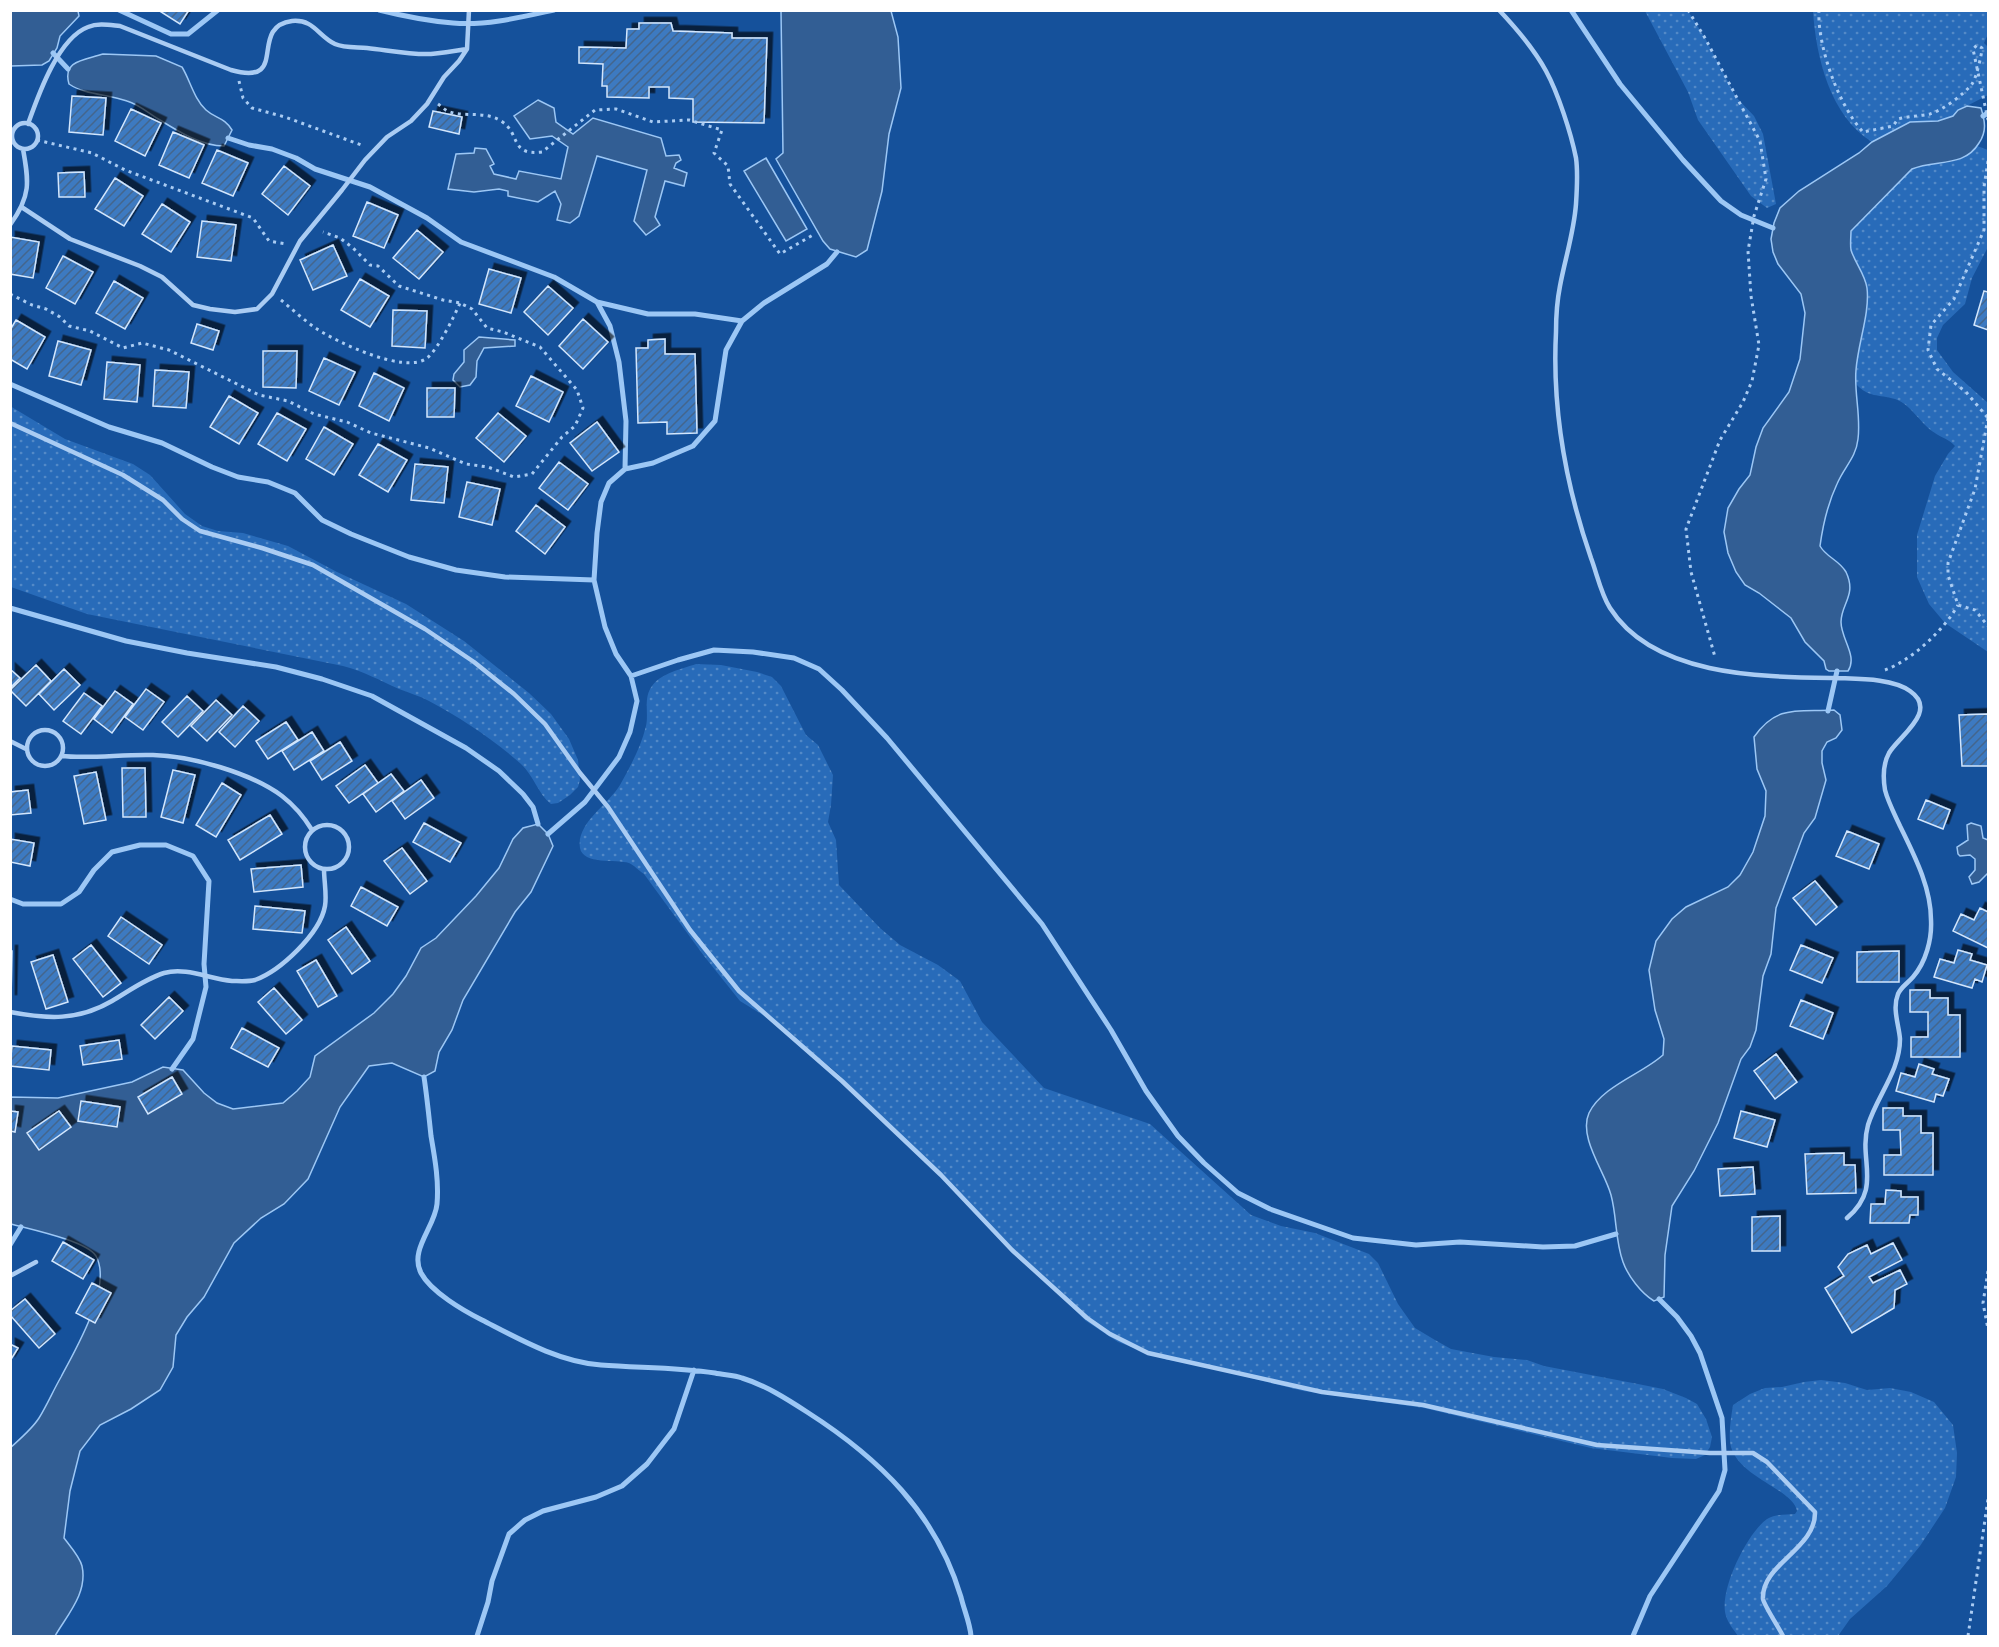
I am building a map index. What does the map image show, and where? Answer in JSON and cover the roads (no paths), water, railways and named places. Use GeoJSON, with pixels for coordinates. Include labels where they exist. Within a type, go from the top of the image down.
{"type":"FeatureCollection","features":[{"type":"Feature","properties":{"kind":"lane"},"geometry":{"type":"LineString","coordinates":[[23,208],[70,239],[162,277],[193,305],[235,312],[256,309],[272,294],[300,241],[365,160],[387,137],[411,121],[431,99],[444,77],[459,61],[467,49],[469,10]]}},
{"type":"Feature","properties":{"kind":"lane"},"geometry":{"type":"LineString","coordinates":[[1499,10],[1515,27],[1546,71],[1563,115],[1576,161],[1576,206],[1559,290],[1556,397],[1575,503],[1590,555],[1609,607],[1632,634],[1662,653],[1723,672],[1757,676],[1878,680],[1909,689],[1918,700],[1920,715],[1889,753],[1884,770],[1886,792],[1916,859],[1927,891],[1931,920],[1928,950],[1915,975],[1904,985],[1897,996],[1895,1010],[1900,1040],[1898,1055],[1893,1072],[1869,1122],[1867,1186],[1863,1199],[1847,1218]]}},
{"type":"Feature","properties":{"kind":"lane"},"geometry":{"type":"LineString","coordinates":[[28,124],[37,98],[59,55],[73,35],[88,27],[104,24],[120,27],[240,73],[256,74],[264,68],[271,34],[283,23],[293,21],[302,21],[313,26],[337,45],[429,54],[467,49]]}},
{"type":"Feature","properties":{"kind":"lane"},"geometry":{"type":"LineString","coordinates":[[28,124],[37,132],[37,140],[32,147],[23,149],[16,145],[11,137],[17,126],[28,124]]}},
{"type":"Feature","properties":{"kind":"lane"},"geometry":{"type":"LineString","coordinates":[[10,225],[23,208],[27,192],[27,172],[23,149]]}},
{"type":"Feature","properties":{"kind":"lane"},"geometry":{"type":"LineString","coordinates":[[10,423],[123,475],[164,500],[182,519],[200,531],[313,565],[425,629],[474,662],[514,694],[545,724],[608,807],[690,930],[739,991],[851,1089],[941,1175],[1012,1250],[1087,1318],[1110,1334],[1148,1353],[1322,1392],[1423,1405],[1597,1446],[1710,1453],[1740,1452],[1753,1454],[1767,1462],[1815,1512],[1815,1522],[1807,1536],[1765,1583],[1763,1601],[1783,1636]]}},
{"type":"Feature","properties":{"kind":"lane"},"geometry":{"type":"LineString","coordinates":[[45,729],[57,734],[63,744],[61,756],[53,764],[41,766],[31,760],[26,749],[34,733],[45,729]]}},
{"type":"Feature","properties":{"kind":"lane"},"geometry":{"type":"LineString","coordinates":[[10,741],[26,749]]}},
{"type":"Feature","properties":{"kind":"lane"},"geometry":{"type":"LineString","coordinates":[[61,756],[79,758],[153,755],[183,757],[223,768],[281,795],[301,814],[312,830]]}},
{"type":"Feature","properties":{"kind":"lane"},"geometry":{"type":"LineString","coordinates":[[327,825],[334,826],[346,836],[349,850],[344,863],[331,870],[324,870],[312,864],[305,851],[305,844],[312,830],[327,825]]}},
{"type":"Feature","properties":{"kind":"lane"},"geometry":{"type":"LineString","coordinates":[[10,1012],[41,1018],[76,1016],[110,1002],[155,976],[172,971],[230,981],[253,980],[277,968],[300,948],[317,924],[325,907],[324,870]]}},
{"type":"Feature","properties":{"kind":"lane"},"geometry":{"type":"LineString","coordinates":[[10,1276],[36,1262]]}},
{"type":"Feature","properties":{"kind":"waterway"},"geometry":{"type":"LineString","coordinates":[[119,10],[171,34],[188,34],[218,10]]}},
{"type":"Feature","properties":{"kind":"waterway"},"geometry":{"type":"LineString","coordinates":[[379,10],[425,20],[466,24],[504,20],[554,10]]}},
{"type":"Feature","properties":{"kind":"waterway"},"geometry":{"type":"LineString","coordinates":[[1571,10],[1620,84],[1683,160],[1721,201],[1741,215],[1773,228]]}},
{"type":"Feature","properties":{"kind":"waterway"},"geometry":{"type":"LineString","coordinates":[[53,53],[68,69]]}},
{"type":"Feature","properties":{"kind":"waterway"},"geometry":{"type":"LineString","coordinates":[[1983,116],[1988,113]]}},
{"type":"Feature","properties":{"kind":"waterway"},"geometry":{"type":"LineString","coordinates":[[228,138],[272,149],[296,158],[315,169],[370,187],[427,218],[461,242],[554,277],[597,302],[610,326],[619,362],[626,421],[625,469]]}},
{"type":"Feature","properties":{"kind":"waterway"},"geometry":{"type":"LineString","coordinates":[[548,834],[585,802],[619,757],[630,732],[637,701],[631,676],[616,654],[605,627],[594,580],[601,502],[609,483],[625,469],[653,463],[693,446],[715,421],[726,350],[742,321],[764,303],[827,264],[837,252]]}},
{"type":"Feature","properties":{"kind":"waterway"},"geometry":{"type":"LineString","coordinates":[[597,302],[648,314],[695,314],[742,321]]}},
{"type":"Feature","properties":{"kind":"waterway"},"geometry":{"type":"LineString","coordinates":[[10,384],[109,427],[162,443],[238,477],[268,482],[295,493],[322,520],[409,557],[456,570],[505,577],[594,580]]}},
{"type":"Feature","properties":{"kind":"waterway"},"geometry":{"type":"LineString","coordinates":[[10,608],[126,641],[276,667],[322,679],[372,696],[466,748],[499,771],[533,807],[538,824]]}},
{"type":"Feature","properties":{"kind":"waterway"},"geometry":{"type":"LineString","coordinates":[[631,676],[714,650],[753,652],[794,658],[819,669],[887,738],[1042,924],[1111,1030],[1146,1091],[1178,1136],[1238,1193],[1270,1209],[1353,1238],[1416,1245],[1460,1242],[1543,1247],[1575,1246],[1616,1234]]}},
{"type":"Feature","properties":{"kind":"waterway"},"geometry":{"type":"LineString","coordinates":[[1828,711],[1837,671]]}},
{"type":"Feature","properties":{"kind":"waterway"},"geometry":{"type":"LineString","coordinates":[[10,899],[23,904],[61,904],[79,892],[94,870],[112,852],[140,845],[166,845],[193,856],[209,881],[204,964],[206,987],[193,1039],[172,1069]]}},
{"type":"Feature","properties":{"kind":"waterway"},"geometry":{"type":"LineString","coordinates":[[424,1077],[436,1170],[437,1204],[420,1247],[418,1264],[421,1273],[432,1287],[475,1316],[525,1342],[570,1359],[601,1365],[701,1371],[736,1376],[784,1397],[858,1448],[902,1490],[937,1539],[961,1597],[971,1636]]}},
{"type":"Feature","properties":{"kind":"waterway"},"geometry":{"type":"LineString","coordinates":[[10,1245],[21,1227]]}},
{"type":"Feature","properties":{"kind":"waterway"},"geometry":{"type":"LineString","coordinates":[[1633,1636],[1650,1596],[1719,1491],[1725,1470],[1722,1418],[1700,1353],[1677,1317],[1659,1299]]}},
{"type":"Feature","properties":{"kind":"waterway"},"geometry":{"type":"LineString","coordinates":[[477,1636],[492,1581],[509,1534],[525,1520],[543,1511],[596,1497],[622,1486],[647,1464],[674,1429],[694,1370]]}}]}
